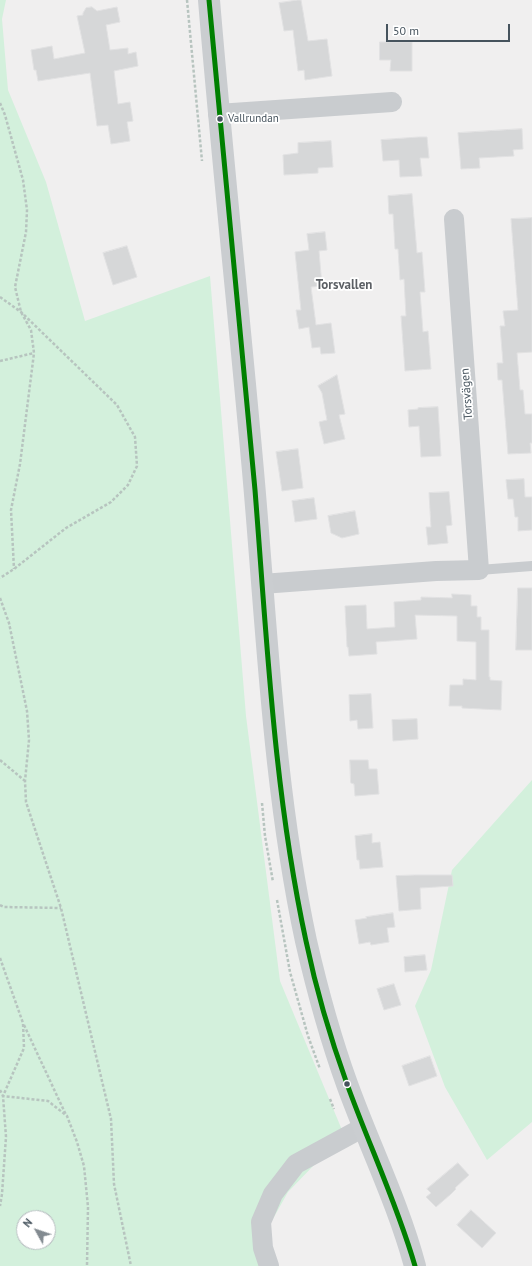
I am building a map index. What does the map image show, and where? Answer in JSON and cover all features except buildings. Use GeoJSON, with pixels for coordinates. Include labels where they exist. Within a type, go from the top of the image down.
{"type":"FeatureCollection","features":[{"type":"Feature","properties":{"kind":"main road"},"geometry":{"type":"LineString","coordinates":[[209,0],[218,114],[253,465],[262,584],[280,776],[299,907],[314,976],[329,1030],[347,1084],[391,1192],[415,1266]]}},
{"type":"Feature","properties":{"kind":"street"},"geometry":{"type":"LineString","coordinates":[[218,114],[392,102]]}},
{"type":"Feature","properties":{"kind":"street","name":"Torsvägen"},"geometry":{"type":"LineString","coordinates":[[454,219],[479,570]]}},
{"type":"Feature","properties":{"kind":"street"},"geometry":{"type":"LineString","coordinates":[[262,584],[428,572],[479,570]]}},
{"type":"Feature","properties":{"kind":"street"},"geometry":{"type":"LineString","coordinates":[[269,1266],[263,1248],[261,1222],[273,1194],[296,1164],[364,1127]]}},
{"type":"Feature","properties":{"kind":"lane"},"geometry":{"type":"LineString","coordinates":[[479,570],[532,566]]}},
{"type":"Feature","properties":{"kind":"path"},"geometry":{"type":"LineString","coordinates":[[187,0],[201,147]]}},
{"type":"Feature","properties":{"kind":"path"},"geometry":{"type":"LineString","coordinates":[[0,102],[23,180],[27,210],[26,232],[15,288],[21,312],[31,330],[34,353],[20,464],[11,510],[14,569]]}},
{"type":"Feature","properties":{"kind":"path"},"geometry":{"type":"LineString","coordinates":[[0,297],[21,312],[117,405],[135,437],[137,466],[128,484],[111,502],[66,528],[14,569],[0,578]]}},
{"type":"Feature","properties":{"kind":"path"},"geometry":{"type":"LineString","coordinates":[[0,361],[34,353]]}},
{"type":"Feature","properties":{"kind":"path"},"geometry":{"type":"LineString","coordinates":[[0,598],[10,623],[27,710],[29,740],[24,781],[26,802],[61,908],[111,1119],[114,1184],[131,1266]]}},
{"type":"Feature","properties":{"kind":"path"},"geometry":{"type":"LineString","coordinates":[[0,760],[24,781]]}},
{"type":"Feature","properties":{"kind":"path"},"geometry":{"type":"LineString","coordinates":[[0,905],[4,907],[61,908]]}},
{"type":"Feature","properties":{"kind":"path"},"geometry":{"type":"LineString","coordinates":[[0,958],[23,1023],[67,1116],[84,1166],[88,1207],[87,1266]]}},
{"type":"Feature","properties":{"kind":"path"},"geometry":{"type":"LineString","coordinates":[[3,1096],[24,1048],[23,1023]]}},
{"type":"Feature","properties":{"kind":"path"},"geometry":{"type":"LineString","coordinates":[[0,1090],[3,1096],[6,1137],[0,1206]]}},
{"type":"Feature","properties":{"kind":"path"},"geometry":{"type":"LineString","coordinates":[[3,1096],[48,1101],[67,1116]]}},
{"type":"Feature","properties":{"kind":"green space"},"geometry":{"type":"Polygon","coordinates":[[[0,0],[6,0],[2,19],[8,90],[46,182],[85,321],[210,276],[246,716],[280,981],[347,1142],[315,1164],[288,1192],[265,1233],[261,1266],[0,1266],[0,0]]]}},
{"type":"Feature","properties":{"kind":"green space"},"geometry":{"type":"Polygon","coordinates":[[[532,780],[532,1122],[487,1160],[445,1087],[415,1006],[431,970],[452,870],[532,780]]]}},
{"type":"Feature","properties":{"kind":"transit line"},"geometry":{"type":"LineString","coordinates":[[209,0],[250,429],[273,717],[286,829],[295,885],[310,959],[329,1031],[356,1107],[400,1220],[415,1266]]}},
{"type":"Feature","properties":{"kind":"place","name":"Vallrundan"},"geometry":{"type":"Point","coordinates":[220,119]}},
{"type":"Feature","properties":{"kind":"district","name":"Torsvallen"},"geometry":{"type":"Point","coordinates":[344,285]}}]}
